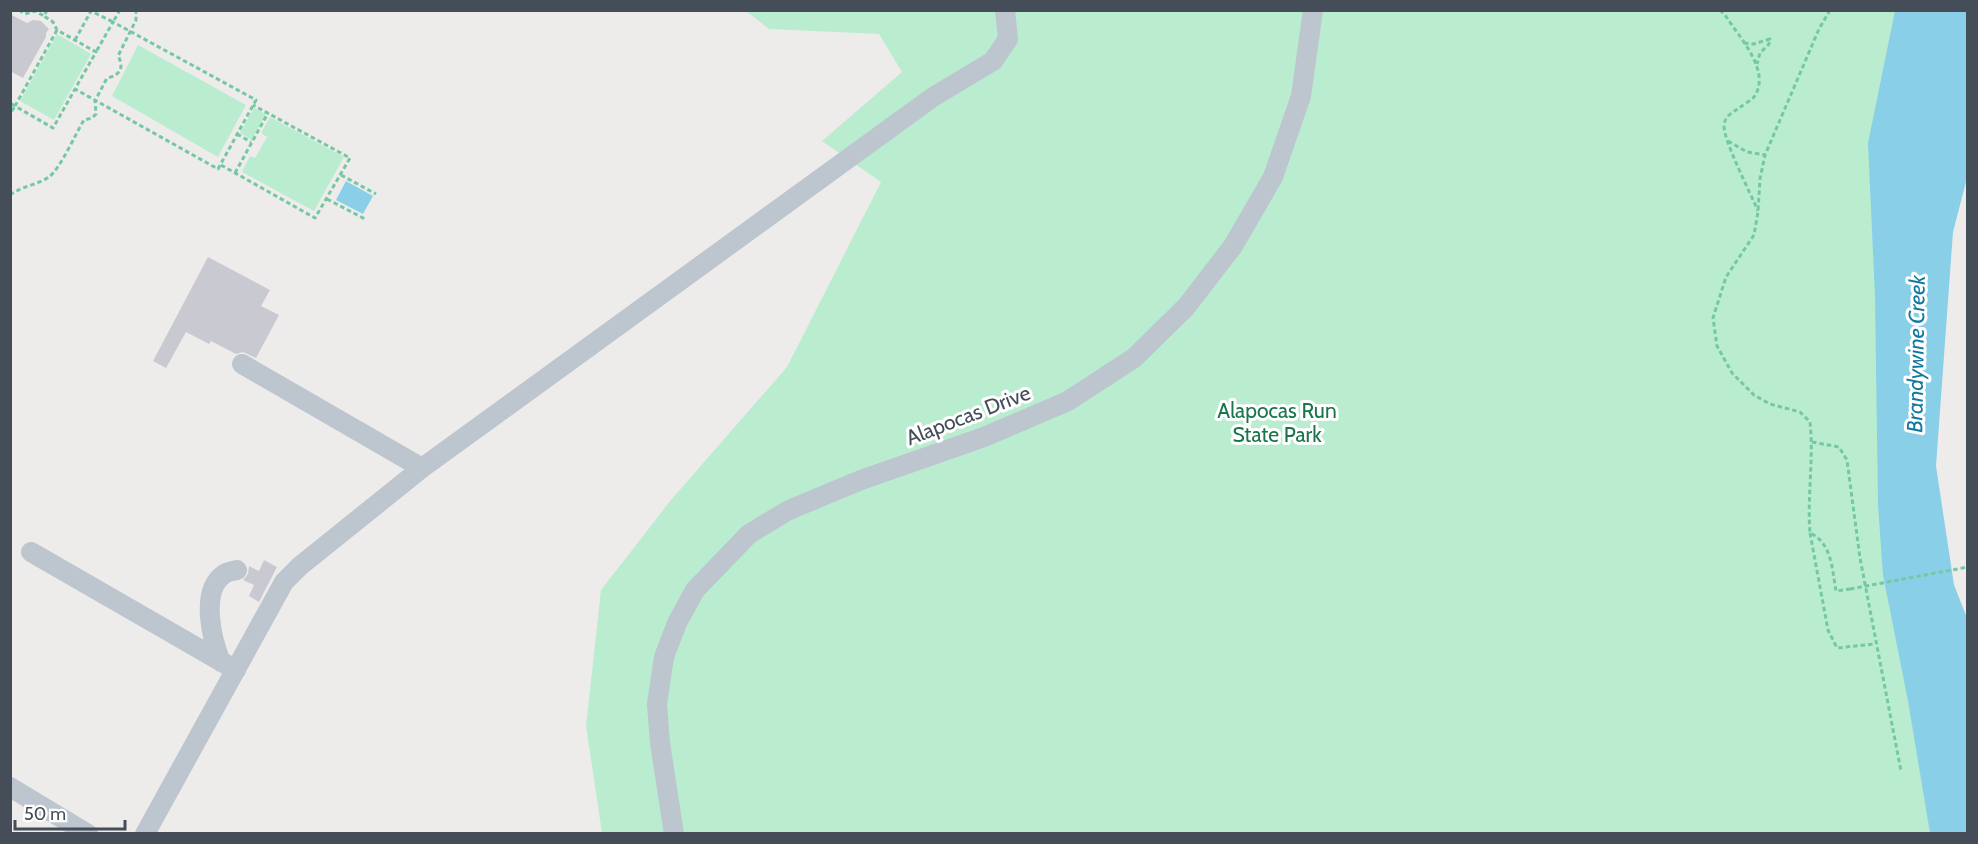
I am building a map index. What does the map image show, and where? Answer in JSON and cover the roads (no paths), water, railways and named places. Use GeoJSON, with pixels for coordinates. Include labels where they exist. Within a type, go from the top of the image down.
{"type":"FeatureCollection","features":[{"type":"Feature","properties":{"kind":"street"},"geometry":{"type":"LineString","coordinates":[[145,834],[229,666],[284,582],[300,566],[422,468],[933,97],[993,61],[1008,39],[1005,10]]}},
{"type":"Feature","properties":{"kind":"street","name":"Alapocas Drive"},"geometry":{"type":"LineString","coordinates":[[674,834],[660,743],[657,704],[664,657],[676,623],[694,590],[748,534],[789,510],[861,480],[984,438],[1068,401],[1134,358],[1186,307],[1233,246],[1273,177],[1301,96],[1313,10]]}},
{"type":"Feature","properties":{"kind":"street"},"geometry":{"type":"LineString","coordinates":[[242,364],[422,468]]}},
{"type":"Feature","properties":{"kind":"street"},"geometry":{"type":"LineString","coordinates":[[31,552],[229,666]]}},
{"type":"Feature","properties":{"kind":"street"},"geometry":{"type":"LineString","coordinates":[[229,666],[213,643],[210,612],[213,589],[223,575],[237,570]]}},
{"type":"Feature","properties":{"kind":"street"},"geometry":{"type":"LineString","coordinates":[[10,787],[88,834]]}},
{"type":"Feature","properties":{"kind":"water","name":"Brandywine Creek"},"geometry":{"type":"Polygon","coordinates":[[[1895,11],[1967,11],[1967,178],[1953,232],[1936,466],[1954,585],[1967,618],[1967,833],[1930,833],[1908,701],[1883,575],[1878,505],[1875,296],[1868,143],[1895,11]]]}},
{"type":"Feature","properties":{"kind":"water"},"geometry":{"type":"Polygon","coordinates":[[[346,181],[373,196],[363,214],[336,200],[346,181]]]}},
{"type":"Feature","properties":{"kind":"park label","name":"Alapocas Run State Park"},"geometry":{"type":"Point","coordinates":[1277,422]}}]}
